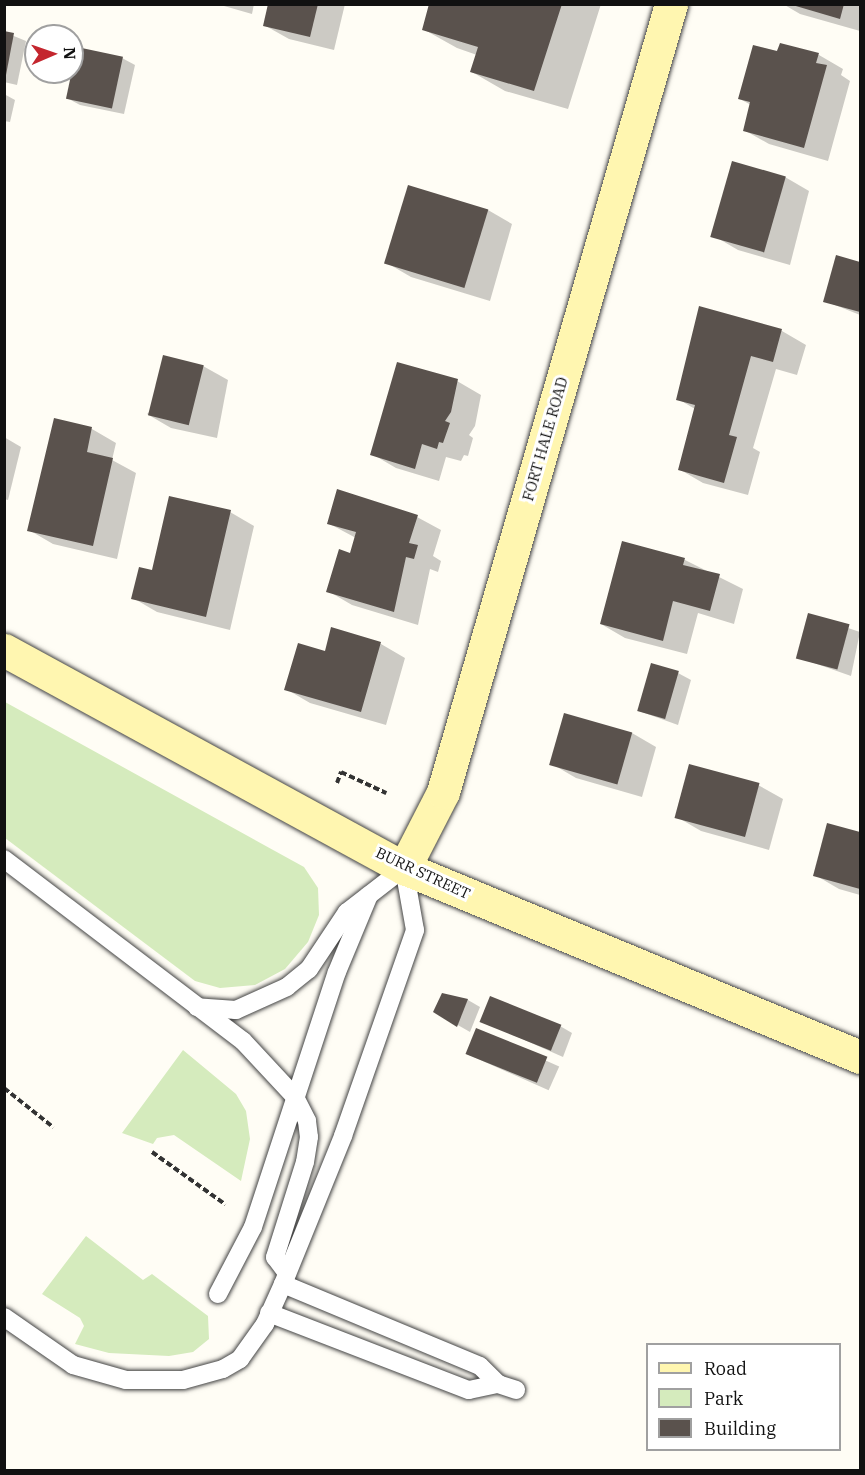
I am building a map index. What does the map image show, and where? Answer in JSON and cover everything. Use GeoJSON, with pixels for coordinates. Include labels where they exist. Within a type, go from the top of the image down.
{"type":"FeatureCollection","features":[{"type":"Feature","properties":{"kind":"main road","name":"FORT HALE ROAD"},"geometry":{"type":"LineString","coordinates":[[404,868],[443,792],[671,4]]}},
{"type":"Feature","properties":{"kind":"main road","name":"BURR STREET"},"geometry":{"type":"LineString","coordinates":[[4,650],[404,868],[861,1057]]}},
{"type":"Feature","properties":{"kind":"lane"},"geometry":{"type":"LineString","coordinates":[[4,859],[263,1059],[295,1097],[307,1121],[309,1137],[305,1162],[275,1257],[285,1279],[480,1366],[498,1384],[516,1390]]}},
{"type":"Feature","properties":{"kind":"lane"},"geometry":{"type":"LineString","coordinates":[[4,1317],[73,1365],[126,1380],[154,1382],[183,1380],[223,1369],[251,1346],[285,1279],[343,1136],[415,930],[404,868],[371,891],[330,931],[309,969],[287,987],[236,1010],[197,1007]]}},
{"type":"Feature","properties":{"kind":"lane"},"geometry":{"type":"LineString","coordinates":[[218,1294],[253,1227],[338,972],[371,891]]}},
{"type":"Feature","properties":{"kind":"lane"},"geometry":{"type":"LineString","coordinates":[[269,1313],[469,1390],[498,1384]]}},
{"type":"Feature","properties":{"kind":"path"},"geometry":{"type":"LineString","coordinates":[[336,784],[341,772],[386,793]]}},
{"type":"Feature","properties":{"kind":"path"},"geometry":{"type":"LineString","coordinates":[[4,1088],[53,1127]]}},
{"type":"Feature","properties":{"kind":"path"},"geometry":{"type":"LineString","coordinates":[[152,1152],[234,1209]]}},
{"type":"Feature","properties":{"kind":"green space"},"geometry":{"type":"Polygon","coordinates":[[[5,702],[304,867],[318,888],[319,915],[308,942],[285,969],[255,985],[220,988],[195,981],[5,838],[5,702]]]}},
{"type":"Feature","properties":{"kind":"green space"},"geometry":{"type":"Polygon","coordinates":[[[183,1050],[236,1094],[246,1111],[250,1139],[241,1181],[174,1135],[157,1138],[153,1144],[122,1133],[183,1050]]]}},
{"type":"Feature","properties":{"kind":"green space"},"geometry":{"type":"Polygon","coordinates":[[[86,1236],[143,1280],[152,1274],[208,1316],[209,1339],[193,1352],[169,1356],[109,1353],[75,1344],[84,1326],[80,1318],[42,1294],[86,1236]]]}},
{"type":"Feature","properties":{"kind":"building"},"geometry":{"type":"Polygon","coordinates":[[[268,4],[318,4],[310,37],[263,26],[268,4]]]}},
{"type":"Feature","properties":{"kind":"building"},"geometry":{"type":"Polygon","coordinates":[[[429,4],[562,4],[534,91],[470,72],[478,47],[422,30],[429,4]]]}},
{"type":"Feature","properties":{"kind":"building"},"geometry":{"type":"Polygon","coordinates":[[[789,4],[844,4],[840,19],[789,4]]]}},
{"type":"Feature","properties":{"kind":"building"},"geometry":{"type":"Polygon","coordinates":[[[4,31],[14,33],[6,75],[4,75],[4,31]]]}},
{"type":"Feature","properties":{"kind":"building"},"geometry":{"type":"Polygon","coordinates":[[[780,43],[819,53],[816,63],[827,65],[804,148],[743,131],[750,102],[738,99],[753,45],[777,51],[780,43]]]}},
{"type":"Feature","properties":{"kind":"building"},"geometry":{"type":"Polygon","coordinates":[[[84,48],[123,57],[112,109],[66,99],[69,84],[84,84],[84,48]]]}},
{"type":"Feature","properties":{"kind":"building"},"geometry":{"type":"Polygon","coordinates":[[[732,161],[786,176],[764,252],[710,237],[732,161]]]}},
{"type":"Feature","properties":{"kind":"building"},"geometry":{"type":"Polygon","coordinates":[[[408,185],[488,210],[464,288],[384,263],[408,185]]]}},
{"type":"Feature","properties":{"kind":"building"},"geometry":{"type":"Polygon","coordinates":[[[836,255],[860,262],[860,312],[823,302],[836,255]]]}},
{"type":"Feature","properties":{"kind":"building"},"geometry":{"type":"Polygon","coordinates":[[[699,306],[782,329],[773,362],[751,356],[729,435],[737,437],[724,483],[678,470],[695,405],[676,400],[699,306]]]}},
{"type":"Feature","properties":{"kind":"building"},"geometry":{"type":"Polygon","coordinates":[[[163,355],[204,365],[189,425],[148,415],[163,355]]]}},
{"type":"Feature","properties":{"kind":"building"},"geometry":{"type":"Polygon","coordinates":[[[397,362],[458,379],[451,412],[445,421],[450,423],[443,443],[439,442],[437,449],[422,444],[415,469],[370,455],[397,362]]]}},
{"type":"Feature","properties":{"kind":"building"},"geometry":{"type":"Polygon","coordinates":[[[54,418],[92,427],[87,452],[113,458],[93,546],[27,531],[54,418]]]}},
{"type":"Feature","properties":{"kind":"building"},"geometry":{"type":"Polygon","coordinates":[[[337,489],[418,515],[409,543],[418,545],[414,559],[406,557],[394,612],[326,592],[339,549],[350,553],[356,532],[327,524],[337,489]]]}},
{"type":"Feature","properties":{"kind":"building"},"geometry":{"type":"Polygon","coordinates":[[[169,496],[231,510],[206,617],[131,599],[139,567],[152,570],[169,496]]]}},
{"type":"Feature","properties":{"kind":"building"},"geometry":{"type":"Polygon","coordinates":[[[622,541],[685,558],[683,565],[720,574],[710,611],[673,601],[663,641],[600,624],[622,541]]]}},
{"type":"Feature","properties":{"kind":"building"},"geometry":{"type":"Polygon","coordinates":[[[808,613],[850,624],[837,670],[796,658],[808,613]]]}},
{"type":"Feature","properties":{"kind":"building"},"geometry":{"type":"Polygon","coordinates":[[[331,627],[381,642],[361,712],[284,690],[298,643],[325,651],[331,627]]]}},
{"type":"Feature","properties":{"kind":"building"},"geometry":{"type":"Polygon","coordinates":[[[651,663],[679,671],[665,719],[637,711],[651,663]]]}},
{"type":"Feature","properties":{"kind":"building"},"geometry":{"type":"Polygon","coordinates":[[[564,713],[632,733],[617,784],[549,765],[564,713]]]}},
{"type":"Feature","properties":{"kind":"building"},"geometry":{"type":"Polygon","coordinates":[[[689,764],[760,783],[745,837],[675,818],[689,764]]]}},
{"type":"Feature","properties":{"kind":"building"},"geometry":{"type":"Polygon","coordinates":[[[827,823],[860,832],[860,889],[813,876],[827,823]]]}},
{"type":"Feature","properties":{"kind":"building"},"geometry":{"type":"Polygon","coordinates":[[[442,993],[468,999],[457,1027],[433,1012],[442,993]]]}},
{"type":"Feature","properties":{"kind":"building"},"geometry":{"type":"Polygon","coordinates":[[[490,996],[561,1025],[551,1051],[480,1022],[490,996]]]}},
{"type":"Feature","properties":{"kind":"building"},"geometry":{"type":"Polygon","coordinates":[[[476,1028],[547,1057],[537,1083],[466,1054],[476,1028]]]}}]}
